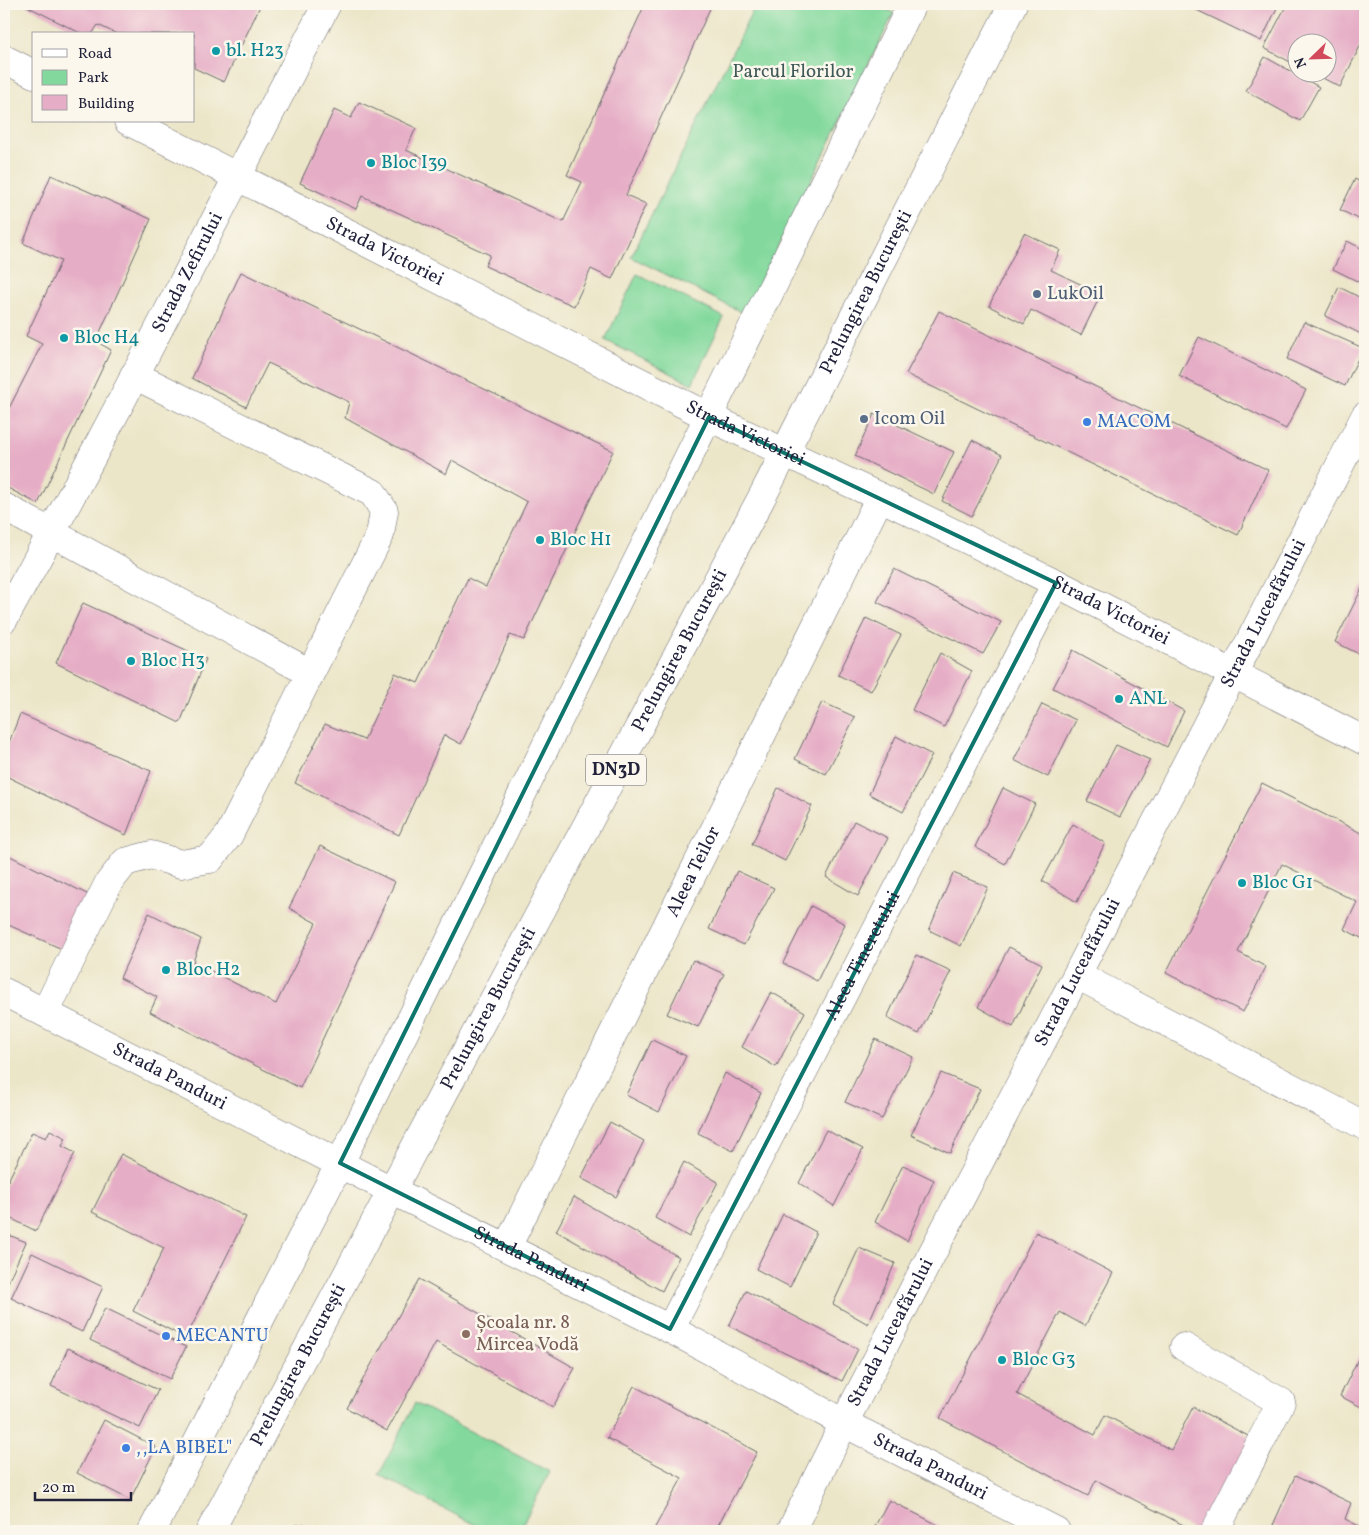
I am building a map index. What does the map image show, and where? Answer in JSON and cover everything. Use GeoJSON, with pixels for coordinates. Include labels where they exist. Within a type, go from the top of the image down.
{"type":"FeatureCollection","features":[{"type":"Feature","properties":{"kind":"street","name":"Strada Zefirului"},"geometry":{"type":"LineString","coordinates":[[4,619],[52,532],[327,4]]}},
{"type":"Feature","properties":{"kind":"street"},"geometry":{"type":"LineString","coordinates":[[152,1531],[340,1163],[710,417],[912,4]]}},
{"type":"Feature","properties":{"kind":"street","name":"Prelungirea București"},"geometry":{"type":"LineString","coordinates":[[210,1531],[786,452],[1012,4]]}},
{"type":"Feature","properties":{"kind":"street"},"geometry":{"type":"LineString","coordinates":[[4,59],[32,73]]}},
{"type":"Feature","properties":{"kind":"street","name":"Strada Victoriei"},"geometry":{"type":"LineString","coordinates":[[130,122],[710,417],[1056,583],[1365,741]]}},
{"type":"Feature","properties":{"kind":"street"},"geometry":{"type":"LineString","coordinates":[[45,1013],[108,884],[125,862],[151,855],[181,864],[210,859],[229,835],[380,535],[384,511],[373,493],[134,375]]}},
{"type":"Feature","properties":{"kind":"street","name":"Strada Luceafărului"},"geometry":{"type":"LineString","coordinates":[[791,1531],[844,1423],[1078,975],[1365,416]]}},
{"type":"Feature","properties":{"kind":"street","name":"Aleea Teilor"},"geometry":{"type":"LineString","coordinates":[[507,1247],[880,497]]}},
{"type":"Feature","properties":{"kind":"street"},"geometry":{"type":"LineString","coordinates":[[4,507],[310,673]]}},
{"type":"Feature","properties":{"kind":"street","name":"Aleea Tineretului"},"geometry":{"type":"LineString","coordinates":[[670,1329],[1056,583]]}},
{"type":"Feature","properties":{"kind":"street"},"geometry":{"type":"LineString","coordinates":[[1078,975],[1365,1126]]}},
{"type":"Feature","properties":{"kind":"street","name":"Strada Panduri"},"geometry":{"type":"LineString","coordinates":[[4,992],[393,1191],[670,1329],[844,1423],[1056,1531]]}},
{"type":"Feature","properties":{"kind":"street"},"geometry":{"type":"LineString","coordinates":[[1184,1347],[1281,1402],[1215,1531]]}},
{"type":"Feature","properties":{"kind":"highlighted area"},"geometry":{"type":"Polygon","coordinates":[[[709,417],[1056,583],[670,1329],[340,1163],[709,417]]]}},
{"type":"Feature","properties":{"kind":"green space","name":"Parcul Florilor"},"geometry":{"type":"Polygon","coordinates":[[[756,4],[874,4],[894,13],[745,314],[631,257],[756,4]]]}},
{"type":"Feature","properties":{"kind":"green space"},"geometry":{"type":"Polygon","coordinates":[[[637,274],[724,317],[692,384],[605,340],[637,274]]]}},
{"type":"Feature","properties":{"kind":"green space"},"geometry":{"type":"Polygon","coordinates":[[[415,1403],[550,1472],[519,1531],[487,1531],[379,1475],[415,1403]]]}},
{"type":"Feature","properties":{"kind":"building","name":"bl. H23"},"geometry":{"type":"Polygon","coordinates":[[[23,4],[261,4],[224,82],[195,68],[195,32],[113,32],[98,25],[93,32],[78,32],[23,4]]]}},
{"type":"Feature","properties":{"kind":"building","name":"Bloc I39"},"geometry":{"type":"Polygon","coordinates":[[[645,4],[712,4],[626,195],[646,204],[612,279],[591,269],[574,306],[485,266],[490,255],[362,196],[356,209],[300,183],[334,110],[351,118],[359,102],[416,128],[406,150],[563,222],[582,182],[567,175],[645,4]]]}},
{"type":"Feature","properties":{"kind":"building"},"geometry":{"type":"Polygon","coordinates":[[[1184,4],[1279,4],[1261,41],[1184,4]]]}},
{"type":"Feature","properties":{"kind":"building"},"geometry":{"type":"Polygon","coordinates":[[[1287,4],[1365,4],[1365,36],[1340,87],[1330,82],[1336,82],[1336,32],[1286,32],[1286,60],[1264,48],[1287,4]]]}},
{"type":"Feature","properties":{"kind":"building"},"geometry":{"type":"Polygon","coordinates":[[[1265,57],[1286,69],[1286,82],[1310,82],[1319,87],[1300,121],[1246,91],[1265,57]]]}},
{"type":"Feature","properties":{"kind":"building","name":"Bloc H4"},"geometry":{"type":"Polygon","coordinates":[[[51,175],[151,219],[96,341],[111,350],[38,504],[4,486],[4,410],[7,412],[42,344],[26,336],[61,261],[23,243],[51,175]]]}},
{"type":"Feature","properties":{"kind":"building"},"geometry":{"type":"Polygon","coordinates":[[[1355,179],[1365,185],[1365,222],[1340,210],[1355,179]]]}},
{"type":"Feature","properties":{"kind":"building"},"geometry":{"type":"Polygon","coordinates":[[[1024,233],[1060,250],[1051,270],[1101,294],[1081,335],[1031,310],[1024,324],[989,306],[1024,233]]]}},
{"type":"Feature","properties":{"kind":"building"},"geometry":{"type":"Polygon","coordinates":[[[1347,241],[1365,250],[1365,285],[1333,269],[1347,241]]]}},
{"type":"Feature","properties":{"kind":"building","name":"Bloc H1"},"geometry":{"type":"Polygon","coordinates":[[[241,272],[613,451],[524,640],[510,635],[461,744],[444,735],[399,835],[295,783],[325,724],[364,740],[395,673],[418,683],[468,578],[486,587],[527,502],[452,460],[446,474],[345,418],[349,402],[268,363],[246,407],[192,378],[241,272]]]}},
{"type":"Feature","properties":{"kind":"building"},"geometry":{"type":"Polygon","coordinates":[[[1339,287],[1365,300],[1365,336],[1325,316],[1339,287]]]}},
{"type":"Feature","properties":{"kind":"building","name":"MACOM"},"geometry":{"type":"Polygon","coordinates":[[[939,311],[1268,470],[1238,535],[906,374],[939,311]]]}},
{"type":"Feature","properties":{"kind":"building"},"geometry":{"type":"Polygon","coordinates":[[[1304,322],[1363,348],[1345,386],[1287,359],[1304,322]]]}},
{"type":"Feature","properties":{"kind":"building"},"geometry":{"type":"Polygon","coordinates":[[[1199,337],[1306,390],[1286,429],[1179,376],[1199,337]]]}},
{"type":"Feature","properties":{"kind":"building"},"geometry":{"type":"Polygon","coordinates":[[[874,414],[954,452],[934,494],[855,456],[874,414]]]}},
{"type":"Feature","properties":{"kind":"building"},"geometry":{"type":"Polygon","coordinates":[[[972,440],[1002,455],[972,516],[942,501],[972,440]]]}},
{"type":"Feature","properties":{"kind":"building"},"geometry":{"type":"Polygon","coordinates":[[[894,569],[1001,622],[983,654],[877,602],[894,569]]]}},
{"type":"Feature","properties":{"kind":"building"},"geometry":{"type":"Polygon","coordinates":[[[1365,582],[1365,657],[1335,642],[1365,582]]]}},
{"type":"Feature","properties":{"kind":"building","name":"Bloc H3"},"geometry":{"type":"Polygon","coordinates":[[[83,603],[206,659],[180,723],[56,663],[83,603]]]}},
{"type":"Feature","properties":{"kind":"building"},"geometry":{"type":"Polygon","coordinates":[[[866,618],[901,635],[871,691],[838,675],[866,618]]]}},
{"type":"Feature","properties":{"kind":"building","name":"ANL"},"geometry":{"type":"Polygon","coordinates":[[[1073,650],[1184,711],[1167,747],[1053,688],[1073,650]]]}},
{"type":"Feature","properties":{"kind":"building"},"geometry":{"type":"Polygon","coordinates":[[[940,653],[972,671],[944,727],[912,710],[940,653]]]}},
{"type":"Feature","properties":{"kind":"building"},"geometry":{"type":"Polygon","coordinates":[[[822,702],[855,717],[826,774],[795,759],[822,702]]]}},
{"type":"Feature","properties":{"kind":"building","name":"ANL"},"geometry":{"type":"Polygon","coordinates":[[[1042,704],[1076,720],[1048,777],[1014,760],[1042,704]]]}},
{"type":"Feature","properties":{"kind":"building"},"geometry":{"type":"Polygon","coordinates":[[[20,714],[151,771],[126,835],[4,775],[4,755],[20,714]]]}},
{"type":"Feature","properties":{"kind":"building"},"geometry":{"type":"Polygon","coordinates":[[[896,736],[932,755],[903,812],[869,794],[896,736]]]}},
{"type":"Feature","properties":{"kind":"building","name":"ANL"},"geometry":{"type":"Polygon","coordinates":[[[1116,745],[1150,760],[1120,817],[1087,801],[1116,745]]]}},
{"type":"Feature","properties":{"kind":"building","name":"Bloc G1"},"geometry":{"type":"Polygon","coordinates":[[[1262,783],[1365,835],[1365,940],[1344,929],[1357,902],[1282,864],[1238,952],[1266,967],[1243,1012],[1166,973],[1262,783]]]}},
{"type":"Feature","properties":{"kind":"building"},"geometry":{"type":"Polygon","coordinates":[[[778,788],[812,806],[785,861],[752,844],[778,788]]]}},
{"type":"Feature","properties":{"kind":"building"},"geometry":{"type":"Polygon","coordinates":[[[1003,788],[1035,804],[1005,864],[975,847],[1003,788]]]}},
{"type":"Feature","properties":{"kind":"building"},"geometry":{"type":"Polygon","coordinates":[[[854,821],[888,838],[858,896],[826,877],[854,821]]]}},
{"type":"Feature","properties":{"kind":"building"},"geometry":{"type":"Polygon","coordinates":[[[1073,824],[1105,843],[1077,902],[1042,881],[1073,824]]]}},
{"type":"Feature","properties":{"kind":"building","name":"Bloc H2"},"geometry":{"type":"Polygon","coordinates":[[[320,846],[395,882],[300,1088],[150,1012],[157,997],[120,978],[149,913],[201,939],[193,962],[276,1004],[316,923],[289,908],[320,846]]]}},
{"type":"Feature","properties":{"kind":"building"},"geometry":{"type":"Polygon","coordinates":[[[4,853],[89,895],[62,949],[4,923],[4,853]]]}},
{"type":"Feature","properties":{"kind":"building"},"geometry":{"type":"Polygon","coordinates":[[[737,871],[774,888],[744,945],[709,929],[737,871]]]}},
{"type":"Feature","properties":{"kind":"building"},"geometry":{"type":"Polygon","coordinates":[[[953,873],[988,887],[961,946],[929,930],[953,873]]]}},
{"type":"Feature","properties":{"kind":"building"},"geometry":{"type":"Polygon","coordinates":[[[811,906],[845,924],[817,981],[783,963],[811,906]]]}},
{"type":"Feature","properties":{"kind":"building"},"geometry":{"type":"Polygon","coordinates":[[[1009,947],[1042,964],[1013,1027],[978,1007],[1009,947]]]}},
{"type":"Feature","properties":{"kind":"building"},"geometry":{"type":"Polygon","coordinates":[[[916,955],[951,971],[919,1034],[887,1018],[916,955]]]}},
{"type":"Feature","properties":{"kind":"building"},"geometry":{"type":"Polygon","coordinates":[[[693,960],[724,974],[698,1027],[667,1014],[693,960]]]}},
{"type":"Feature","properties":{"kind":"building"},"geometry":{"type":"Polygon","coordinates":[[[771,992],[805,1012],[776,1067],[742,1047],[771,992]]]}},
{"type":"Feature","properties":{"kind":"building"},"geometry":{"type":"Polygon","coordinates":[[[875,1039],[913,1057],[882,1119],[845,1102],[875,1039]]]}},
{"type":"Feature","properties":{"kind":"building"},"geometry":{"type":"Polygon","coordinates":[[[652,1040],[686,1056],[659,1112],[626,1095],[652,1040]]]}},
{"type":"Feature","properties":{"kind":"building"},"geometry":{"type":"Polygon","coordinates":[[[725,1073],[761,1093],[733,1151],[698,1133],[725,1073]]]}},
{"type":"Feature","properties":{"kind":"building"},"geometry":{"type":"Polygon","coordinates":[[[941,1073],[980,1089],[950,1153],[911,1135],[941,1073]]]}},
{"type":"Feature","properties":{"kind":"building"},"geometry":{"type":"Polygon","coordinates":[[[610,1122],[644,1141],[616,1197],[581,1178],[610,1122]]]}},
{"type":"Feature","properties":{"kind":"building"},"geometry":{"type":"Polygon","coordinates":[[[50,1130],[66,1138],[62,1146],[75,1153],[36,1231],[4,1215],[4,1189],[32,1132],[46,1138],[50,1130]]]}},
{"type":"Feature","properties":{"kind":"building"},"geometry":{"type":"Polygon","coordinates":[[[826,1130],[863,1149],[834,1206],[799,1183],[826,1130]]]}},
{"type":"Feature","properties":{"kind":"building"},"geometry":{"type":"Polygon","coordinates":[[[121,1154],[246,1217],[186,1338],[133,1311],[164,1248],[92,1212],[121,1154]]]}},
{"type":"Feature","properties":{"kind":"building"},"geometry":{"type":"Polygon","coordinates":[[[684,1162],[718,1182],[689,1237],[655,1218],[684,1162]]]}},
{"type":"Feature","properties":{"kind":"building"},"geometry":{"type":"Polygon","coordinates":[[[903,1165],[934,1180],[907,1241],[875,1222],[903,1165]]]}},
{"type":"Feature","properties":{"kind":"building"},"geometry":{"type":"Polygon","coordinates":[[[574,1197],[679,1257],[662,1291],[556,1231],[574,1197]]]}},
{"type":"Feature","properties":{"kind":"building"},"geometry":{"type":"Polygon","coordinates":[[[783,1214],[816,1232],[790,1287],[756,1269],[783,1214]]]}},
{"type":"Feature","properties":{"kind":"building","name":"Bloc G3"},"geometry":{"type":"Polygon","coordinates":[[[1036,1232],[1113,1273],[1085,1326],[1060,1312],[1017,1394],[1095,1435],[1105,1415],[1171,1450],[1193,1407],[1252,1438],[1204,1531],[1195,1531],[1096,1480],[1088,1496],[940,1418],[1036,1232]]]}},
{"type":"Feature","properties":{"kind":"building"},"geometry":{"type":"Polygon","coordinates":[[[4,1233],[26,1242],[4,1291],[4,1233]]]}},
{"type":"Feature","properties":{"kind":"building"},"geometry":{"type":"Polygon","coordinates":[[[859,1248],[895,1263],[868,1324],[833,1304],[859,1248]]]}},
{"type":"Feature","properties":{"kind":"building"},"geometry":{"type":"Polygon","coordinates":[[[32,1253],[103,1287],[82,1332],[11,1298],[32,1253]]]}},
{"type":"Feature","properties":{"kind":"building"},"geometry":{"type":"Polygon","coordinates":[[[419,1279],[575,1368],[553,1407],[436,1342],[387,1431],[347,1408],[419,1279]]]}},
{"type":"Feature","properties":{"kind":"building"},"geometry":{"type":"Polygon","coordinates":[[[746,1291],[858,1349],[842,1381],[729,1326],[746,1291]]]}},
{"type":"Feature","properties":{"kind":"building"},"geometry":{"type":"Polygon","coordinates":[[[105,1308],[186,1347],[170,1379],[90,1340],[105,1308]]]}},
{"type":"Feature","properties":{"kind":"building"},"geometry":{"type":"Polygon","coordinates":[[[1365,1345],[1365,1409],[1340,1396],[1365,1345]]]}},
{"type":"Feature","properties":{"kind":"building"},"geometry":{"type":"Polygon","coordinates":[[[68,1348],[158,1390],[140,1428],[51,1386],[68,1348]]]}},
{"type":"Feature","properties":{"kind":"building"},"geometry":{"type":"Polygon","coordinates":[[[634,1386],[757,1452],[715,1531],[653,1531],[682,1478],[607,1438],[634,1386]]]}},
{"type":"Feature","properties":{"kind":"building"},"geometry":{"type":"Polygon","coordinates":[[[104,1420],[156,1447],[130,1500],[77,1473],[104,1420]]]}},
{"type":"Feature","properties":{"kind":"building"},"geometry":{"type":"Polygon","coordinates":[[[1295,1476],[1351,1503],[1345,1519],[1365,1529],[1365,1531],[1286,1531],[1273,1525],[1295,1476]]]}},
{"type":"Feature","properties":{"kind":"building"},"geometry":{"type":"Polygon","coordinates":[[[889,1500],[940,1526],[937,1531],[886,1531],[875,1526],[889,1500]]]}},
{"type":"Feature","properties":{"kind":"building"},"geometry":{"type":"Polygon","coordinates":[[[304,1524],[308,1531],[278,1531],[283,1527],[304,1524]]]}},
{"type":"Feature","properties":{"kind":"place","name":"bl. H23"},"geometry":{"type":"Point","coordinates":[216,51]}},
{"type":"Feature","properties":{"kind":"place","name":"Bloc I39"},"geometry":{"type":"Point","coordinates":[371,163]}},
{"type":"Feature","properties":{"kind":"place","name":"LukOil"},"geometry":{"type":"Point","coordinates":[1037,294]}},
{"type":"Feature","properties":{"kind":"place","name":"Bloc H4"},"geometry":{"type":"Point","coordinates":[64,338]}},
{"type":"Feature","properties":{"kind":"place","name":"Icom Oil"},"geometry":{"type":"Point","coordinates":[864,419]}},
{"type":"Feature","properties":{"kind":"place","name":"MACOM"},"geometry":{"type":"Point","coordinates":[1087,422]}},
{"type":"Feature","properties":{"kind":"place","name":"Bloc H1"},"geometry":{"type":"Point","coordinates":[540,540]}},
{"type":"Feature","properties":{"kind":"place","name":"Bloc H3"},"geometry":{"type":"Point","coordinates":[131,661]}},
{"type":"Feature","properties":{"kind":"place","name":"ANL"},"geometry":{"type":"Point","coordinates":[1119,699]}},
{"type":"Feature","properties":{"kind":"place","name":"Bloc G1"},"geometry":{"type":"Point","coordinates":[1242,883]}},
{"type":"Feature","properties":{"kind":"place","name":"Bloc H2"},"geometry":{"type":"Point","coordinates":[166,970]}},
{"type":"Feature","properties":{"kind":"place","name":"Școala nr. 8 Mircea Vodă"},"geometry":{"type":"Point","coordinates":[466,1334]}},
{"type":"Feature","properties":{"kind":"place","name":"MECANTU"},"geometry":{"type":"Point","coordinates":[166,1336]}},
{"type":"Feature","properties":{"kind":"place","name":"Bloc G3"},"geometry":{"type":"Point","coordinates":[1002,1360]}},
{"type":"Feature","properties":{"kind":"place","name":",,LA BIBEL\""},"geometry":{"type":"Point","coordinates":[126,1448]}}]}
